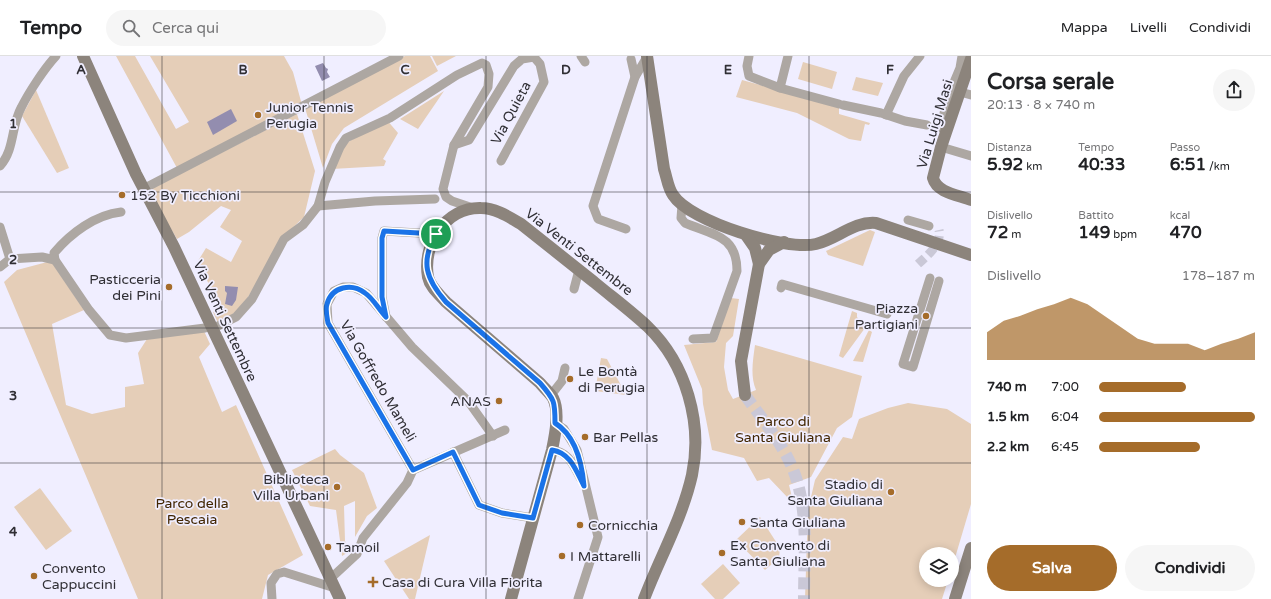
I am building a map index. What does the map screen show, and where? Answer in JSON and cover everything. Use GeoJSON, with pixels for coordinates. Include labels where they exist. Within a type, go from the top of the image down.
{"type":"FeatureCollection","features":[{"type":"Feature","properties":{"kind":"street"},"geometry":{"type":"LineString","coordinates":[[0,166],[6,160],[12,144],[20,108],[56,56]]}},
{"type":"Feature","properties":{"kind":"street","name":"Via Venti Settembre"},"geometry":{"type":"LineString","coordinates":[[83,56],[143,189],[174,247],[335,589]]}},
{"type":"Feature","properties":{"kind":"street"},"geometry":{"type":"LineString","coordinates":[[143,189],[399,56]]}},
{"type":"Feature","properties":{"kind":"street","name":"Via Quieta"},"geometry":{"type":"LineString","coordinates":[[454,145],[469,140],[514,66],[522,59],[534,56],[540,64],[544,82],[501,161]]}},
{"type":"Feature","properties":{"kind":"street"},"geometry":{"type":"LineString","coordinates":[[626,229],[598,219],[593,206],[635,77],[647,56]]}},
{"type":"Feature","properties":{"kind":"street"},"geometry":{"type":"LineString","coordinates":[[647,56],[664,169],[673,196],[697,214],[746,235],[807,245],[823,241],[866,222],[876,223],[971,254]]}},
{"type":"Feature","properties":{"kind":"street"},"geometry":{"type":"LineString","coordinates":[[749,56],[747,66],[750,76],[780,88],[841,105],[927,125]]}},
{"type":"Feature","properties":{"kind":"street"},"geometry":{"type":"LineString","coordinates":[[780,88],[788,56]]}},
{"type":"Feature","properties":{"kind":"street"},"geometry":{"type":"LineString","coordinates":[[884,114],[904,76],[920,56]]}},
{"type":"Feature","properties":{"kind":"street"},"geometry":{"type":"LineString","coordinates":[[942,128],[947,99],[960,68],[962,56]]}},
{"type":"Feature","properties":{"kind":"street"},"geometry":{"type":"LineString","coordinates":[[631,59],[635,77]]}},
{"type":"Feature","properties":{"kind":"street","name":"Via Luigi Masi"},"geometry":{"type":"LineString","coordinates":[[971,59],[965,93],[942,128],[941,147],[934,172],[935,183],[948,192],[971,200]]}},
{"type":"Feature","properties":{"kind":"street"},"geometry":{"type":"LineString","coordinates":[[218,326],[236,317],[252,299],[284,239],[303,225],[318,206],[325,182],[340,147],[346,138],[390,118],[457,75],[482,63],[486,65],[489,74],[488,87],[454,145],[443,189],[446,197],[452,201],[473,208]]}},
{"type":"Feature","properties":{"kind":"street"},"geometry":{"type":"LineString","coordinates":[[941,147],[971,156]]}},
{"type":"Feature","properties":{"kind":"street"},"geometry":{"type":"LineString","coordinates":[[318,206],[375,201],[435,199]]}},
{"type":"Feature","properties":{"kind":"street"},"geometry":{"type":"LineString","coordinates":[[682,204],[681,218],[685,223],[724,239],[733,248],[737,262],[737,272],[713,338],[693,339]]}},
{"type":"Feature","properties":{"kind":"street","name":"Via Venti Settembre"},"geometry":{"type":"LineString","coordinates":[[551,395],[540,383],[446,302],[433,288],[428,278],[428,257],[431,243],[436,234],[452,216],[473,208],[489,209],[508,216],[521,224],[639,319],[663,344],[680,376],[691,405],[696,436],[692,476],[672,535],[644,599]]}},
{"type":"Feature","properties":{"kind":"street"},"geometry":{"type":"LineString","coordinates":[[55,257],[67,238],[83,227],[113,213],[121,212]]}},
{"type":"Feature","properties":{"kind":"street"},"geometry":{"type":"LineString","coordinates":[[908,220],[929,226]]}},
{"type":"Feature","properties":{"kind":"street"},"geometry":{"type":"LineString","coordinates":[[0,227],[10,259]]}},
{"type":"Feature","properties":{"kind":"street"},"geometry":{"type":"LineString","coordinates":[[386,317],[382,297],[382,238],[384,231],[436,234]]}},
{"type":"Feature","properties":{"kind":"street"},"geometry":{"type":"LineString","coordinates":[[745,395],[741,361],[759,264],[755,248],[746,235]]}},
{"type":"Feature","properties":{"kind":"street"},"geometry":{"type":"LineString","coordinates":[[759,264],[769,250],[784,242]]}},
{"type":"Feature","properties":{"kind":"street"},"geometry":{"type":"LineString","coordinates":[[0,266],[10,259],[55,257]]}},
{"type":"Feature","properties":{"kind":"street"},"geometry":{"type":"LineString","coordinates":[[55,257],[89,310],[110,335],[126,338],[206,328]]}},
{"type":"Feature","properties":{"kind":"street"},"geometry":{"type":"LineString","coordinates":[[574,289],[579,270]]}},
{"type":"Feature","properties":{"kind":"street"},"geometry":{"type":"LineString","coordinates":[[935,279],[913,367],[903,364],[935,279]]}},
{"type":"Feature","properties":{"kind":"street"},"geometry":{"type":"LineString","coordinates":[[781,288],[782,284],[887,314]]}},
{"type":"Feature","properties":{"kind":"street","name":"Via Goffredo Mameli"},"geometry":{"type":"LineString","coordinates":[[413,470],[328,323],[326,304],[334,291],[343,287],[354,287],[366,293],[412,347],[468,401],[493,436]]}},
{"type":"Feature","properties":{"kind":"street"},"geometry":{"type":"LineString","coordinates":[[511,599],[552,450],[555,406],[551,395],[562,381],[566,368]]}},
{"type":"Feature","properties":{"kind":"street"},"geometry":{"type":"LineString","coordinates":[[555,423],[564,429],[577,450],[583,473],[584,486],[598,537],[578,599]]}},
{"type":"Feature","properties":{"kind":"street"},"geometry":{"type":"LineString","coordinates":[[272,599],[271,583],[277,574],[284,572],[335,589],[357,554],[363,538],[407,483],[413,470],[505,430]]}},
{"type":"Feature","properties":{"kind":"street"},"geometry":{"type":"LineString","coordinates":[[552,450],[564,453],[570,459],[584,486]]}},
{"type":"Feature","properties":{"kind":"street"},"geometry":{"type":"LineString","coordinates":[[453,452],[479,505],[502,513],[533,518]]}},
{"type":"Feature","properties":{"kind":"street"},"geometry":{"type":"LineString","coordinates":[[955,599],[971,548]]}},
{"type":"Feature","properties":{"kind":"green space","name":"Junior Tennis Perugia"},"geometry":{"type":"Polygon","coordinates":[[[116,56],[135,56],[176,129],[189,122],[150,56],[284,56],[293,72],[302,105],[177,168],[116,56]]]}},
{"type":"Feature","properties":{"kind":"green space"},"geometry":{"type":"Polygon","coordinates":[[[405,56],[430,56],[438,71],[344,128],[332,144],[323,168],[305,108],[405,56]]]}},
{"type":"Feature","properties":{"kind":"green space"},"geometry":{"type":"Polygon","coordinates":[[[432,56],[456,56],[437,66],[432,56]]]}},
{"type":"Feature","properties":{"kind":"green space"},"geometry":{"type":"Polygon","coordinates":[[[803,62],[837,72],[832,89],[798,79],[803,62]]]}},
{"type":"Feature","properties":{"kind":"green space"},"geometry":{"type":"Polygon","coordinates":[[[856,77],[883,83],[878,96],[852,90],[856,77]]]}},
{"type":"Feature","properties":{"kind":"green space"},"geometry":{"type":"Polygon","coordinates":[[[742,80],[839,106],[839,114],[870,123],[869,125],[865,124],[861,141],[849,139],[797,113],[736,97],[742,80]]]}},
{"type":"Feature","properties":{"kind":"green space"},"geometry":{"type":"Polygon","coordinates":[[[36,90],[69,168],[57,173],[22,116],[36,90]]]}},
{"type":"Feature","properties":{"kind":"green space"},"geometry":{"type":"Polygon","coordinates":[[[444,91],[418,129],[400,119],[444,91]]]}},
{"type":"Feature","properties":{"kind":"green space"},"geometry":{"type":"Polygon","coordinates":[[[297,114],[315,171],[304,217],[285,235],[241,309],[218,323],[213,312],[220,308],[198,261],[206,248],[231,262],[242,241],[220,227],[231,210],[221,206],[189,232],[177,239],[148,190],[297,114]]]}},
{"type":"Feature","properties":{"kind":"green space"},"geometry":{"type":"Polygon","coordinates":[[[386,119],[398,133],[383,159],[386,161],[384,166],[332,169],[340,147],[386,119]]]}},
{"type":"Feature","properties":{"kind":"green space"},"geometry":{"type":"Polygon","coordinates":[[[870,230],[875,232],[863,266],[828,255],[826,251],[870,230]]]}},
{"type":"Feature","properties":{"kind":"green space","name":"Parco della Pescaia"},"geometry":{"type":"Polygon","coordinates":[[[51,261],[84,310],[52,324],[66,405],[92,414],[125,407],[125,387],[144,384],[138,353],[147,339],[204,331],[210,344],[199,357],[222,412],[236,405],[303,555],[268,575],[262,599],[138,599],[4,282],[17,270],[51,261]]]}},
{"type":"Feature","properties":{"kind":"green space","name":"Parco di Santa Giuliana"},"geometry":{"type":"Polygon","coordinates":[[[731,298],[739,299],[733,336],[726,343],[724,367],[728,390],[733,399],[756,390],[753,379],[755,345],[862,376],[852,417],[837,428],[811,477],[789,485],[792,497],[789,499],[769,478],[757,481],[744,458],[712,450],[703,404],[702,389],[684,345],[716,342],[731,298]]]}},
{"type":"Feature","properties":{"kind":"green space"},"geometry":{"type":"Polygon","coordinates":[[[852,311],[857,313],[857,317],[865,328],[843,358],[839,356],[852,311]]]}},
{"type":"Feature","properties":{"kind":"green space"},"geometry":{"type":"Polygon","coordinates":[[[869,330],[872,332],[863,362],[853,361],[869,330]]]}},
{"type":"Feature","properties":{"kind":"green space"},"geometry":{"type":"Polygon","coordinates":[[[601,358],[607,359],[626,395],[595,391],[601,358]]]}},
{"type":"Feature","properties":{"kind":"green space","name":"Stadio di Santa Giuliana"},"geometry":{"type":"Polygon","coordinates":[[[908,403],[947,409],[971,424],[971,504],[958,547],[919,547],[919,587],[946,587],[942,599],[805,599],[808,510],[815,480],[843,437],[852,439],[859,419],[888,408],[908,403]]]}},
{"type":"Feature","properties":{"kind":"green space"},"geometry":{"type":"Polygon","coordinates":[[[335,449],[340,455],[364,473],[377,508],[367,516],[355,537],[355,501],[344,506],[345,541],[350,551],[342,556],[336,510],[310,506],[292,470],[335,449]]]}},
{"type":"Feature","properties":{"kind":"green space"},"geometry":{"type":"Polygon","coordinates":[[[40,488],[72,531],[46,550],[14,507],[40,488]]]}},
{"type":"Feature","properties":{"kind":"green space"},"geometry":{"type":"Polygon","coordinates":[[[760,517],[780,548],[779,558],[765,570],[736,540],[760,517]]]}},
{"type":"Feature","properties":{"kind":"green space"},"geometry":{"type":"Polygon","coordinates":[[[430,535],[415,599],[409,599],[384,561],[430,535]]]}},
{"type":"Feature","properties":{"kind":"green space"},"geometry":{"type":"Polygon","coordinates":[[[723,564],[740,583],[723,599],[715,599],[701,584],[723,564]]]}},
{"type":"Feature","properties":{"kind":"shaded area"},"geometry":{"type":"Polygon","coordinates":[[[323,63],[328,69],[327,72],[330,77],[322,81],[315,66],[323,63]]]}},
{"type":"Feature","properties":{"kind":"shaded area"},"geometry":{"type":"Polygon","coordinates":[[[231,109],[237,121],[213,135],[207,122],[231,109]]]}},
{"type":"Feature","properties":{"kind":"shaded area"},"geometry":{"type":"Polygon","coordinates":[[[225,286],[238,287],[236,300],[232,306],[225,304],[227,293],[225,291],[225,286]]]}},
{"type":"Feature","properties":{"kind":"tunnel"},"geometry":{"type":"LineString","coordinates":[[918,264],[936,245],[939,230]]}},
{"type":"Feature","properties":{"kind":"tunnel"},"geometry":{"type":"LineString","coordinates":[[745,395],[785,452],[799,487],[805,535],[804,599]]}},
{"type":"Feature","properties":{"kind":"place","name":"Junior Tennis Perugia"},"geometry":{"type":"Point","coordinates":[258,115]}},
{"type":"Feature","properties":{"kind":"place","name":"152 By Ticchioni"},"geometry":{"type":"Point","coordinates":[122,195]}},
{"type":"Feature","properties":{"kind":"place","name":"Pasticceria dei Pini"},"geometry":{"type":"Point","coordinates":[169,287]}},
{"type":"Feature","properties":{"kind":"place","name":"Piazza Partigiani"},"geometry":{"type":"Point","coordinates":[926,316]}},
{"type":"Feature","properties":{"kind":"place","name":"Le Bontà di Perugia"},"geometry":{"type":"Point","coordinates":[570,379]}},
{"type":"Feature","properties":{"kind":"place","name":"ANAS"},"geometry":{"type":"Point","coordinates":[499,401]}},
{"type":"Feature","properties":{"kind":"place","name":"Bar Pellas"},"geometry":{"type":"Point","coordinates":[585,437]}},
{"type":"Feature","properties":{"kind":"place","name":"Biblioteca Villa Urbani"},"geometry":{"type":"Point","coordinates":[337,487]}},
{"type":"Feature","properties":{"kind":"place","name":"Stadio di Santa Giuliana"},"geometry":{"type":"Point","coordinates":[891,492]}},
{"type":"Feature","properties":{"kind":"place","name":"Santa Giuliana"},"geometry":{"type":"Point","coordinates":[742,522]}},
{"type":"Feature","properties":{"kind":"place","name":"Cornicchia"},"geometry":{"type":"Point","coordinates":[580,525]}},
{"type":"Feature","properties":{"kind":"place","name":"Tamoil"},"geometry":{"type":"Point","coordinates":[328,547]}},
{"type":"Feature","properties":{"kind":"place","name":"Ex Convento di Santa Giuliana"},"geometry":{"type":"Point","coordinates":[722,553]}},
{"type":"Feature","properties":{"kind":"place","name":"I Mattarelli"},"geometry":{"type":"Point","coordinates":[562,556]}},
{"type":"Feature","properties":{"kind":"place","name":"Convento Cappuccini"},"geometry":{"type":"Point","coordinates":[34,576]}},
{"type":"Feature","properties":{"kind":"place","name":"Casa di Cura Villa Fiorita"},"geometry":{"type":"Point","coordinates":[373,582]}},
{"type":"Feature","properties":{"kind":"route"},"geometry":{"type":"LineString","coordinates":[[384,231],[436,234],[428,252],[427,263],[428,278],[433,288],[446,302],[540,383],[551,395],[555,406],[555,423],[564,429],[577,450],[583,473],[584,486],[570,459],[564,453],[552,450],[533,518],[502,513],[479,505],[477,498],[453,452],[413,470],[328,323],[326,304],[334,291],[343,287],[354,287],[366,293],[386,317],[382,297],[382,238],[384,231]]}}]}
